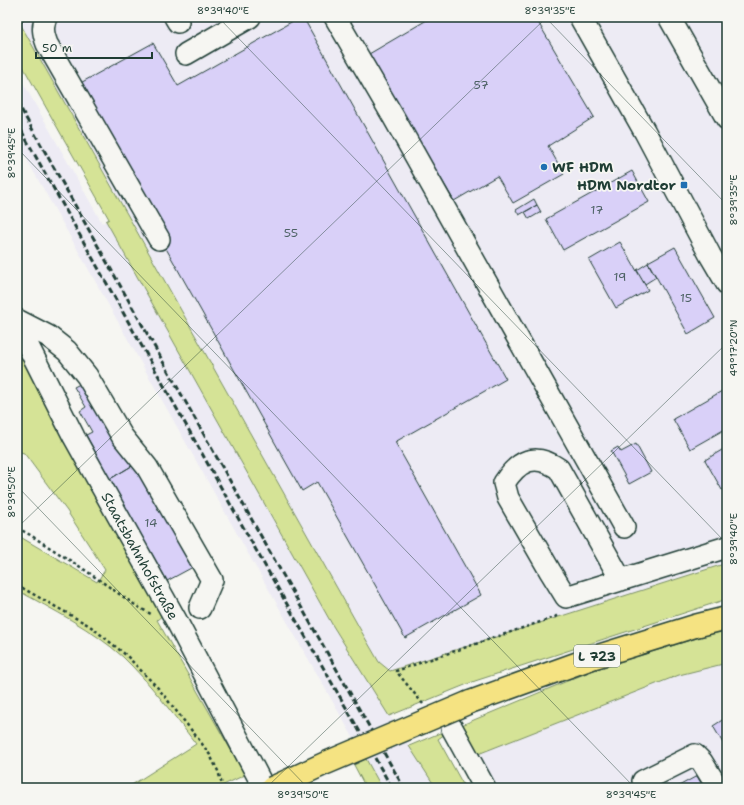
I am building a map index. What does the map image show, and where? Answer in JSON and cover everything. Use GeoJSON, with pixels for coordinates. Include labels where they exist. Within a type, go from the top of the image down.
{"type":"FeatureCollection","features":[{"type":"Feature","properties":{"kind":"main road","name":"L 723"},"geometry":{"type":"LineString","coordinates":[[272,788],[326,763],[470,702],[595,657],[695,626],[727,618]]}},
{"type":"Feature","properties":{"kind":"street"},"geometry":{"type":"LineString","coordinates":[[46,17],[42,27],[47,44],[159,239]]}},
{"type":"Feature","properties":{"kind":"street"},"geometry":{"type":"LineString","coordinates":[[186,54],[250,17]]}},
{"type":"Feature","properties":{"kind":"street"},"geometry":{"type":"LineString","coordinates":[[335,17],[394,118],[624,527]]}},
{"type":"Feature","properties":{"kind":"street"},"geometry":{"type":"LineString","coordinates":[[580,17],[645,132],[727,284]]}},
{"type":"Feature","properties":{"kind":"street"},"geometry":{"type":"LineString","coordinates":[[669,17],[727,119]]}},
{"type":"Feature","properties":{"kind":"street"},"geometry":{"type":"LineString","coordinates":[[17,320],[48,336],[67,351],[87,376],[122,436],[146,467],[212,580],[200,608]]}},
{"type":"Feature","properties":{"kind":"street","name":"Staatsbahnhofstraße"},"geometry":{"type":"LineString","coordinates":[[17,324],[74,437],[176,620],[264,788]]}},
{"type":"Feature","properties":{"kind":"street"},"geometry":{"type":"LineString","coordinates":[[621,580],[559,469],[550,463],[539,460],[529,460],[520,464],[504,483],[508,498],[566,597],[621,580],[727,547]]}},
{"type":"Feature","properties":{"kind":"street"},"geometry":{"type":"LineString","coordinates":[[452,728],[485,788]]}},
{"type":"Feature","properties":{"kind":"street"},"geometry":{"type":"LineString","coordinates":[[643,781],[695,755],[702,762],[718,788]]}},
{"type":"Feature","properties":{"kind":"path"},"geometry":{"type":"LineString","coordinates":[[17,22],[26,18]]}},
{"type":"Feature","properties":{"kind":"path"},"geometry":{"type":"LineString","coordinates":[[17,528],[82,568],[138,607],[155,616],[176,620]]}},
{"type":"Feature","properties":{"kind":"path"},"geometry":{"type":"LineString","coordinates":[[17,586],[90,626],[126,655],[158,688],[207,751],[218,771],[223,788]]}},
{"type":"Feature","properties":{"kind":"path"},"geometry":{"type":"LineString","coordinates":[[396,671],[555,617],[560,613],[566,597]]}},
{"type":"Feature","properties":{"kind":"shaded area"},"geometry":{"type":"Polygon","coordinates":[[[17,17],[727,17],[727,563],[390,671],[379,662],[364,636],[17,17]]]}},
{"type":"Feature","properties":{"kind":"shaded area"},"geometry":{"type":"Polygon","coordinates":[[[17,72],[102,223],[106,221],[110,227],[333,626],[436,788],[382,788],[17,142],[17,72]]]}},
{"type":"Feature","properties":{"kind":"shaded area"},"geometry":{"type":"Polygon","coordinates":[[[727,663],[727,788],[491,788],[473,756],[679,675],[727,663]]]}},
{"type":"Feature","properties":{"kind":"green space"},"geometry":{"type":"Polygon","coordinates":[[[17,18],[379,662],[390,671],[727,563],[727,599],[475,681],[389,716],[333,626],[106,221],[109,219],[17,56],[17,18]]]}},
{"type":"Feature","properties":{"kind":"green space"},"geometry":{"type":"Polygon","coordinates":[[[17,332],[165,613],[157,620],[245,775],[217,788],[127,788],[196,744],[152,688],[123,657],[85,629],[17,590],[17,535],[97,582],[105,570],[67,511],[24,453],[17,451],[17,332]]]}},
{"type":"Feature","properties":{"kind":"green space"},"geometry":{"type":"Polygon","coordinates":[[[727,631],[727,663],[679,675],[473,756],[457,727],[596,669],[710,634],[727,631]]]}},
{"type":"Feature","properties":{"kind":"green space"},"geometry":{"type":"Polygon","coordinates":[[[447,730],[448,732],[438,739],[465,788],[436,788],[409,746],[447,730]]]}},
{"type":"Feature","properties":{"kind":"green space"},"geometry":{"type":"Polygon","coordinates":[[[366,759],[382,788],[366,788],[354,765],[366,759]]]}},
{"type":"Feature","properties":{"kind":"building"},"geometry":{"type":"Polygon","coordinates":[[[300,17],[303,17],[506,379],[395,442],[481,595],[405,638],[317,482],[302,491],[75,86],[153,43],[178,86],[300,17]]]}},
{"type":"Feature","properties":{"kind":"building"},"geometry":{"type":"Polygon","coordinates":[[[432,17],[535,17],[594,117],[548,146],[564,174],[513,203],[497,176],[454,201],[369,54],[432,17]]]}},
{"type":"Feature","properties":{"kind":"building"},"geometry":{"type":"Polygon","coordinates":[[[632,171],[649,202],[563,250],[546,219],[632,171]]]}},
{"type":"Feature","properties":{"kind":"building"},"geometry":{"type":"Polygon","coordinates":[[[534,199],[537,205],[519,215],[516,210],[534,199]]]}},
{"type":"Feature","properties":{"kind":"building"},"geometry":{"type":"Polygon","coordinates":[[[537,205],[541,212],[529,219],[525,212],[537,205]]]}},
{"type":"Feature","properties":{"kind":"building"},"geometry":{"type":"Polygon","coordinates":[[[620,242],[648,290],[616,308],[589,260],[620,242]]]}},
{"type":"Feature","properties":{"kind":"building"},"geometry":{"type":"Polygon","coordinates":[[[675,247],[715,318],[688,334],[648,262],[675,247]]]}},
{"type":"Feature","properties":{"kind":"building"},"geometry":{"type":"Polygon","coordinates":[[[648,263],[656,277],[645,284],[637,270],[648,263]]]}},
{"type":"Feature","properties":{"kind":"building"},"geometry":{"type":"Polygon","coordinates":[[[88,380],[135,464],[110,479],[86,435],[92,432],[80,411],[86,407],[74,387],[88,380]]]}},
{"type":"Feature","properties":{"kind":"building"},"geometry":{"type":"Polygon","coordinates":[[[722,391],[727,399],[727,428],[690,449],[673,419],[722,391]]]}},
{"type":"Feature","properties":{"kind":"building"},"geometry":{"type":"Polygon","coordinates":[[[636,444],[651,472],[629,484],[611,451],[618,447],[621,452],[636,444]]]}},
{"type":"Feature","properties":{"kind":"building"},"geometry":{"type":"Polygon","coordinates":[[[727,447],[727,487],[722,490],[705,460],[727,447]]]}},
{"type":"Feature","properties":{"kind":"building"},"geometry":{"type":"Polygon","coordinates":[[[135,464],[193,567],[167,581],[110,479],[135,464]]]}},
{"type":"Feature","properties":{"kind":"building"},"geometry":{"type":"Polygon","coordinates":[[[727,717],[727,750],[713,726],[727,717]]]}},
{"type":"Feature","properties":{"kind":"building"},"geometry":{"type":"Polygon","coordinates":[[[697,776],[704,788],[675,788],[677,787],[697,776]]]}},
{"type":"Feature","properties":{"kind":"railway"},"geometry":{"type":"LineString","coordinates":[[17,102],[404,788]]}},
{"type":"Feature","properties":{"kind":"railway"},"geometry":{"type":"LineString","coordinates":[[17,123],[256,550],[392,788]]}},
{"type":"Feature","properties":{"kind":"place","name":"WF HDM"},"geometry":{"type":"Point","coordinates":[544,167]}},
{"type":"Feature","properties":{"kind":"place","name":"HDM Nordtor"},"geometry":{"type":"Point","coordinates":[684,185]}}]}
